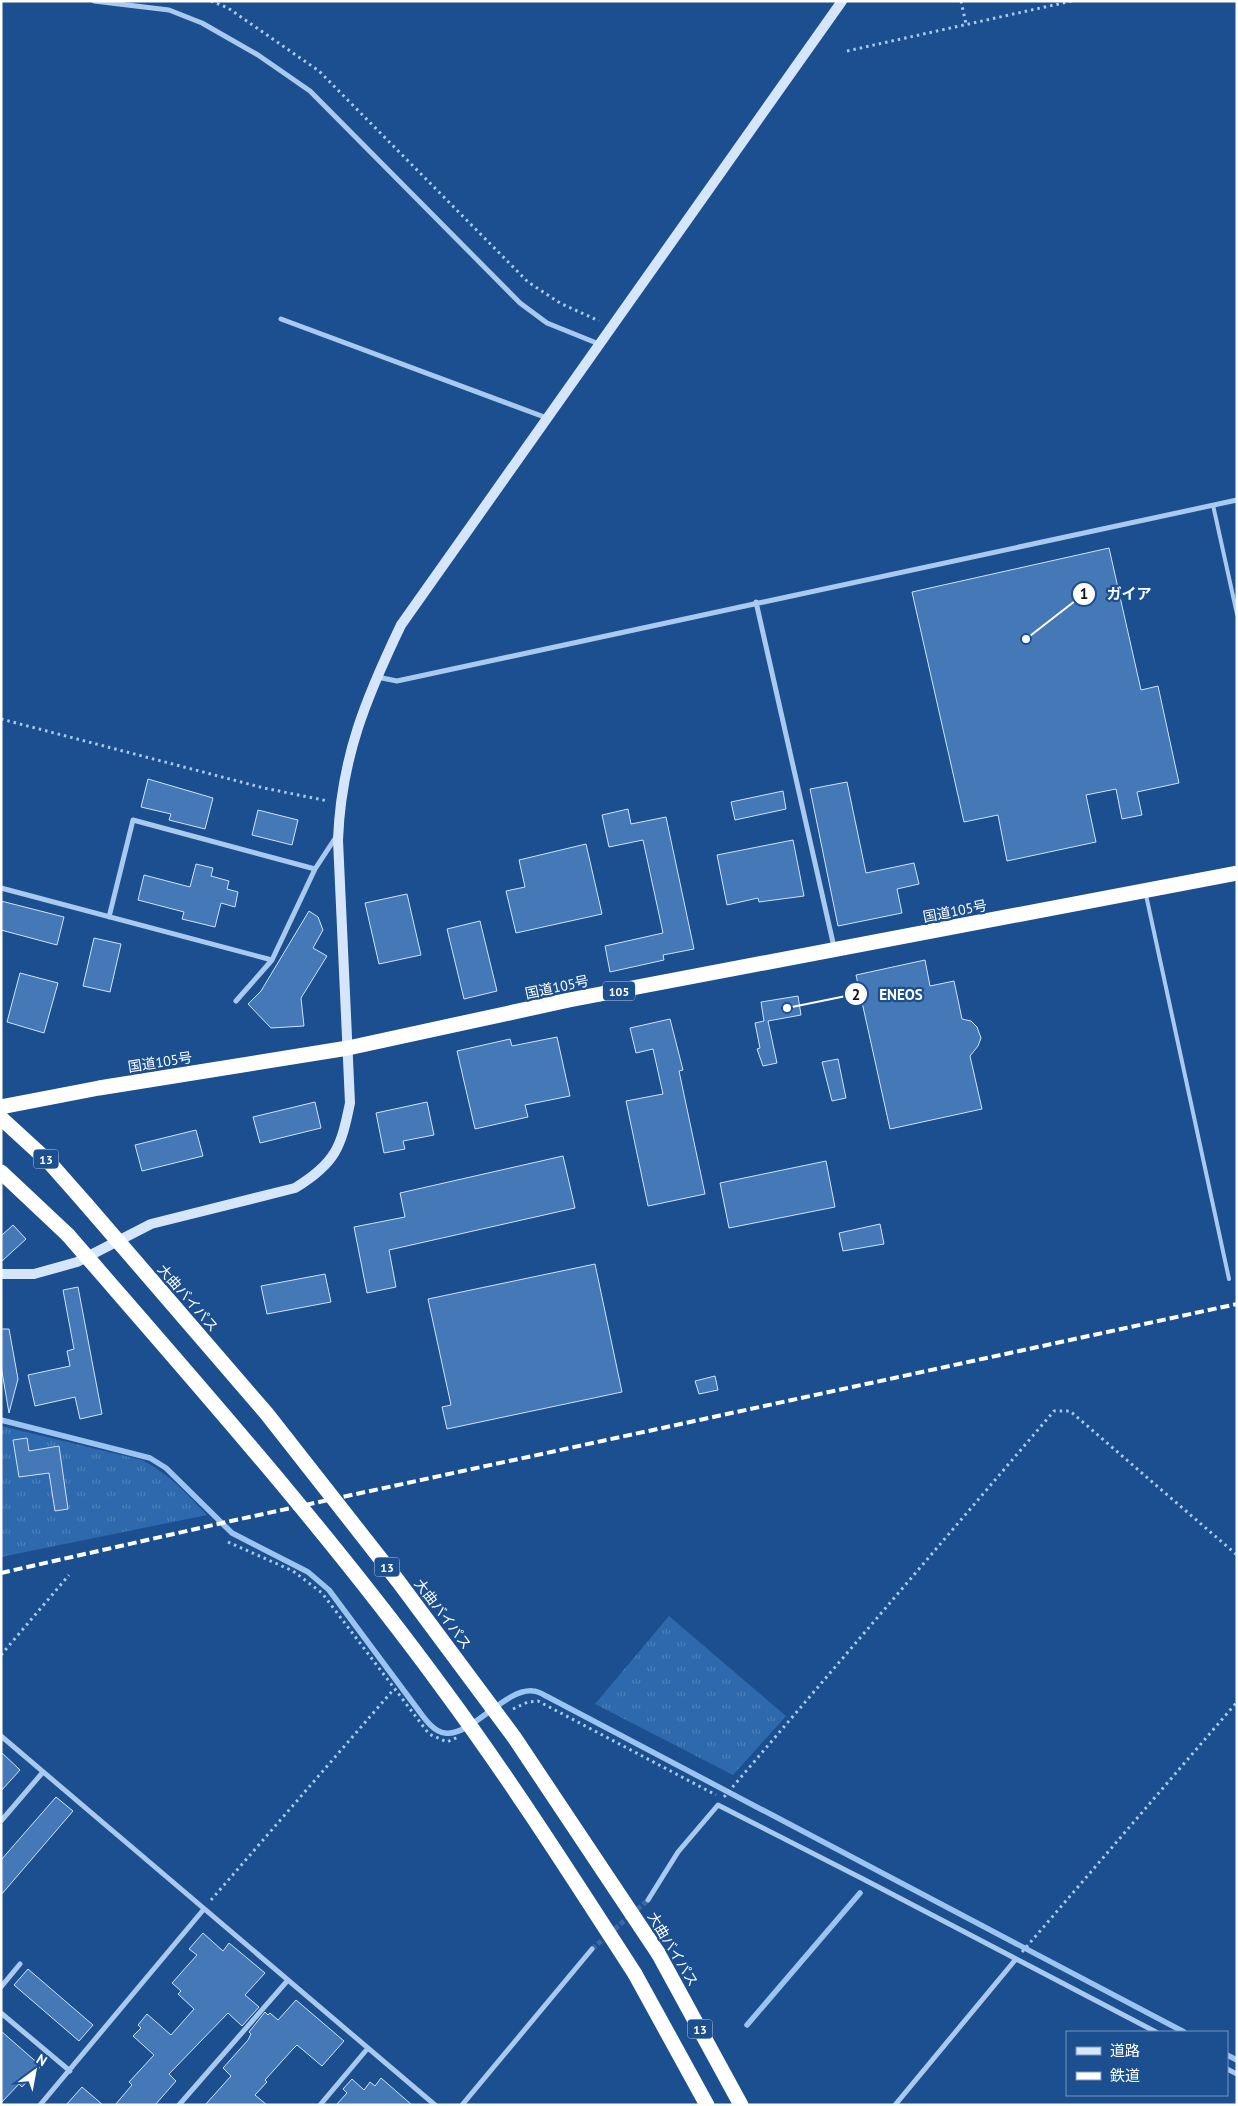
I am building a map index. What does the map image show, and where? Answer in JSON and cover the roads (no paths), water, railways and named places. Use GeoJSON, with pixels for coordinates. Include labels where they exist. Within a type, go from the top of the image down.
{"type":"FeatureCollection","features":[{"type":"Feature","properties":{"kind":"highway","name":"国道105号"},"geometry":{"type":"LineString","coordinates":[[1,1107],[108,1087],[348,1048],[569,1000],[1237,873]]}},
{"type":"Feature","properties":{"kind":"highway","name":"大曲バイパス"},"geometry":{"type":"LineString","coordinates":[[1,1118],[49,1162],[267,1414],[386,1566],[514,1737],[658,1953],[741,2105]]}},
{"type":"Feature","properties":{"kind":"highway","name":"13"},"geometry":{"type":"LineString","coordinates":[[1,1172],[68,1234],[270,1470],[444,1690],[531,1813],[635,1974],[707,2105]]}},
{"type":"Feature","properties":{"kind":"street"},"geometry":{"type":"LineString","coordinates":[[94,1],[169,10],[202,23],[258,55],[310,91],[520,303],[547,323],[599,344]]}},
{"type":"Feature","properties":{"kind":"street"},"geometry":{"type":"LineString","coordinates":[[1,1274],[34,1274],[77,1262],[151,1224],[295,1188],[315,1176],[331,1160],[343,1137],[350,1102],[338,835],[339,804],[352,743],[376,677],[401,625],[842,1]]}},
{"type":"Feature","properties":{"kind":"street"},"geometry":{"type":"LineString","coordinates":[[281,319],[548,418]]}},
{"type":"Feature","properties":{"kind":"street"},"geometry":{"type":"LineString","coordinates":[[376,677],[397,681],[756,602],[1237,500]]}},
{"type":"Feature","properties":{"kind":"street"},"geometry":{"type":"LineString","coordinates":[[756,602],[835,950]]}},
{"type":"Feature","properties":{"kind":"street"},"geometry":{"type":"LineString","coordinates":[[109,917],[133,820],[315,869]]}},
{"type":"Feature","properties":{"kind":"street"},"geometry":{"type":"LineString","coordinates":[[236,1001],[272,960],[315,869],[338,835]]}},
{"type":"Feature","properties":{"kind":"street"},"geometry":{"type":"LineString","coordinates":[[1,888],[272,960]]}},
{"type":"Feature","properties":{"kind":"street"},"geometry":{"type":"LineString","coordinates":[[1,1736],[435,2105]]}},
{"type":"Feature","properties":{"kind":"street"},"geometry":{"type":"LineString","coordinates":[[1,1821],[43,1772]]}},
{"type":"Feature","properties":{"kind":"street"},"geometry":{"type":"LineString","coordinates":[[648,1900],[678,1852],[718,1805],[1154,2031]]}},
{"type":"Feature","properties":{"kind":"street"},"geometry":{"type":"LineString","coordinates":[[40,2105],[204,1909]]}},
{"type":"Feature","properties":{"kind":"street"},"geometry":{"type":"LineString","coordinates":[[462,2105],[592,1949]]}},
{"type":"Feature","properties":{"kind":"street"},"geometry":{"type":"LineString","coordinates":[[895,2105],[1016,1959]]}},
{"type":"Feature","properties":{"kind":"street"},"geometry":{"type":"LineString","coordinates":[[1,1987],[20,1964]]}},
{"type":"Feature","properties":{"kind":"street"},"geometry":{"type":"LineString","coordinates":[[178,2105],[288,1980]]}},
{"type":"Feature","properties":{"kind":"street"},"geometry":{"type":"LineString","coordinates":[[1,2014],[70,2071]]}},
{"type":"Feature","properties":{"kind":"street"},"geometry":{"type":"LineString","coordinates":[[320,2105],[368,2048]]}},
{"type":"Feature","properties":{"kind":"lane"},"geometry":{"type":"LineString","coordinates":[[1213,505],[1237,614]]}},
{"type":"Feature","properties":{"kind":"lane"},"geometry":{"type":"LineString","coordinates":[[1145,890],[1229,1279]]}},
{"type":"Feature","properties":{"kind":"waterway"},"geometry":{"type":"LineString","coordinates":[[1,1420],[150,1458],[166,1468],[232,1533],[308,1572],[329,1590],[424,1718],[437,1730],[445,1733],[466,1728],[511,1697],[522,1692],[539,1692],[1182,2031]]}},
{"type":"Feature","properties":{"kind":"waterway"},"geometry":{"type":"LineString","coordinates":[[747,2025],[860,1893]]}},
{"type":"Feature","properties":{"kind":"waterway"},"geometry":{"type":"LineString","coordinates":[[1228,2056],[1237,2060]]}},
{"type":"Feature","properties":{"kind":"tunnel"},"geometry":{"type":"LineString","coordinates":[[592,1949],[648,1900]]}},
{"type":"Feature","properties":{"kind":"railway"},"geometry":{"type":"LineString","coordinates":[[1,1573],[231,1521],[1237,1304]]}},
{"type":"Feature","properties":{"kind":"place","name":"ガイア"},"geometry":{"type":"Point","coordinates":[1026,639]}},
{"type":"Feature","properties":{"kind":"place","name":"ENEOS"},"geometry":{"type":"Point","coordinates":[787,1008]}}]}
